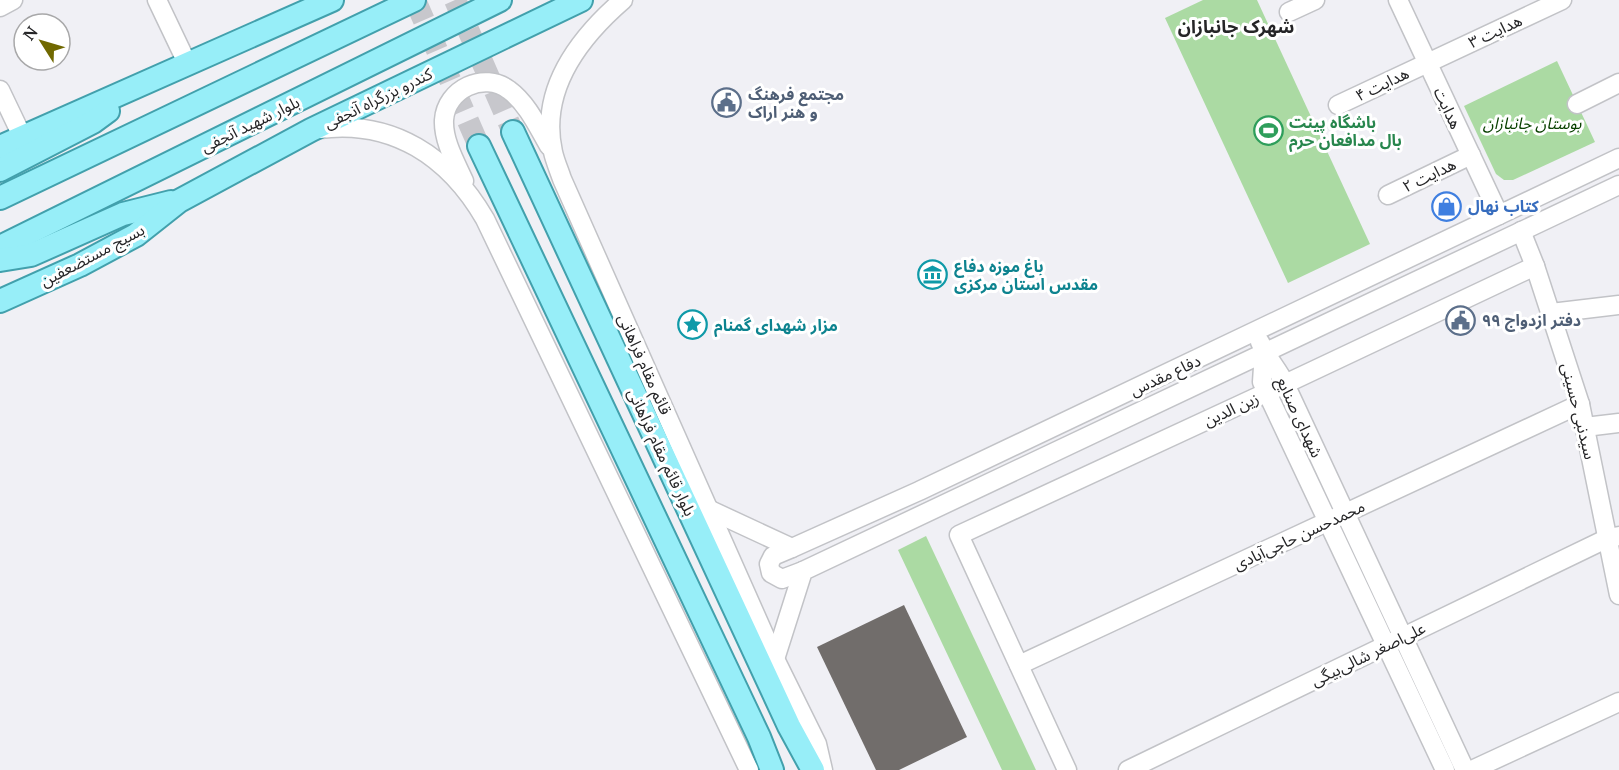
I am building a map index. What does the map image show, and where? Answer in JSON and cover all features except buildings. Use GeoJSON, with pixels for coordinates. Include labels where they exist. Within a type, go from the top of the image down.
{"type":"FeatureCollection","features":[{"type":"Feature","properties":{"kind":"main road"},"geometry":{"type":"LineString","coordinates":[[0,147],[332,0]]}},
{"type":"Feature","properties":{"kind":"main road"},"geometry":{"type":"LineString","coordinates":[[0,198],[414,0]]}},
{"type":"Feature","properties":{"kind":"main road","name":"بلوار شهید آنجفی"},"geometry":{"type":"LineString","coordinates":[[0,247],[500,0]]}},
{"type":"Feature","properties":{"kind":"main road","name":"کندرو بزرگراه آنجفی"},"geometry":{"type":"LineString","coordinates":[[179,201],[311,130],[581,0]]}},
{"type":"Feature","properties":{"kind":"main road"},"geometry":{"type":"LineString","coordinates":[[0,170],[93,122],[142,85]]}},
{"type":"Feature","properties":{"kind":"main road","name":"بلوار قائم مقام فراهانی"},"geometry":{"type":"LineString","coordinates":[[513,132],[789,726],[813,770]]}},
{"type":"Feature","properties":{"kind":"main road","name":"بلوار قائم مقام فراهانی"},"geometry":{"type":"LineString","coordinates":[[479,146],[759,737],[772,770]]}},
{"type":"Feature","properties":{"kind":"main road"},"geometry":{"type":"LineString","coordinates":[[0,260],[31,255],[123,214],[179,201]]}},
{"type":"Feature","properties":{"kind":"main road","name":"بسیج مستضعفین"},"geometry":{"type":"LineString","coordinates":[[0,301],[80,265],[136,235],[179,201]]}},
{"type":"Feature","properties":{"kind":"street"},"geometry":{"type":"LineString","coordinates":[[0,7],[14,0]]}},
{"type":"Feature","properties":{"kind":"street"},"geometry":{"type":"LineString","coordinates":[[157,0],[188,65]]}},
{"type":"Feature","properties":{"kind":"street","name":"قائم مقام فراهانی"},"geometry":{"type":"LineString","coordinates":[[623,0],[594,26],[572,55],[564,71],[557,88],[550,125],[553,152],[562,179],[775,660],[817,744],[823,770]]}},
{"type":"Feature","properties":{"kind":"street"},"geometry":{"type":"LineString","coordinates":[[1289,12],[1315,0]]}},
{"type":"Feature","properties":{"kind":"street","name":"هدایت"},"geometry":{"type":"LineString","coordinates":[[1398,0],[1499,215]]}},
{"type":"Feature","properties":{"kind":"street","name":"هدایت ۳"},"geometry":{"type":"LineString","coordinates":[[1427,62],[1562,0]]}},
{"type":"Feature","properties":{"kind":"street","name":"هدایت ۴"},"geometry":{"type":"LineString","coordinates":[[1338,105],[1427,62]]}},
{"type":"Feature","properties":{"kind":"street"},"geometry":{"type":"LineString","coordinates":[[553,152],[531,116],[510,90],[494,82],[476,82],[468,86],[454,96],[446,111],[444,120],[452,153],[749,770]]}},
{"type":"Feature","properties":{"kind":"street"},"geometry":{"type":"LineString","coordinates":[[1577,104],[1619,82]]}},
{"type":"Feature","properties":{"kind":"street"},"geometry":{"type":"LineString","coordinates":[[0,90],[22,136]]}},
{"type":"Feature","properties":{"kind":"street"},"geometry":{"type":"LineString","coordinates":[[311,130],[349,127],[404,140],[434,158],[472,196]]}},
{"type":"Feature","properties":{"kind":"street","name":"هدایت ۲"},"geometry":{"type":"LineString","coordinates":[[1388,195],[1471,155]]}},
{"type":"Feature","properties":{"kind":"street","name":"دفاع مقدس"},"geometry":{"type":"LineString","coordinates":[[1619,158],[919,491],[773,556],[769,564],[771,573],[782,579],[802,571],[1619,184]]}},
{"type":"Feature","properties":{"kind":"street","name":"سیدنبی حسینی"},"geometry":{"type":"LineString","coordinates":[[1521,231],[1535,266],[1580,404],[1613,537],[1619,595]]}},
{"type":"Feature","properties":{"kind":"street","name":"زین الدین"},"geometry":{"type":"LineString","coordinates":[[1019,665],[959,535],[1535,266]]}},
{"type":"Feature","properties":{"kind":"street"},"geometry":{"type":"LineString","coordinates":[[1551,313],[1619,305]]}},
{"type":"Feature","properties":{"kind":"street"},"geometry":{"type":"LineString","coordinates":[[1256,331],[1264,352]]}},
{"type":"Feature","properties":{"kind":"street","name":"شهدای صنایع"},"geometry":{"type":"LineString","coordinates":[[1264,352],[1278,370],[1285,384],[1336,518]]}},
{"type":"Feature","properties":{"kind":"street","name":"شهدای صنایع"},"geometry":{"type":"LineString","coordinates":[[1264,352],[1263,382],[1267,392],[1336,518],[1394,641],[1465,770]]}},
{"type":"Feature","properties":{"kind":"street","name":"محمدحسن حاجی‌آبادی"},"geometry":{"type":"LineString","coordinates":[[1019,665],[1580,404]]}},
{"type":"Feature","properties":{"kind":"street"},"geometry":{"type":"LineString","coordinates":[[1585,427],[1619,423]]}},
{"type":"Feature","properties":{"kind":"street"},"geometry":{"type":"LineString","coordinates":[[708,509],[792,548]]}},
{"type":"Feature","properties":{"kind":"street","name":"علی‌اصغر شالی‌بیگی"},"geometry":{"type":"LineString","coordinates":[[1128,770],[1613,537]]}},
{"type":"Feature","properties":{"kind":"street"},"geometry":{"type":"LineString","coordinates":[[775,660],[802,571]]}},
{"type":"Feature","properties":{"kind":"street","name":"شهدای صنایع"},"geometry":{"type":"LineString","coordinates":[[1394,641],[1445,770]]}},
{"type":"Feature","properties":{"kind":"street"},"geometry":{"type":"LineString","coordinates":[[1019,665],[1067,770]]}},
{"type":"Feature","properties":{"kind":"street"},"geometry":{"type":"LineString","coordinates":[[1472,770],[1619,702]]}},
{"type":"Feature","properties":{"kind":"green space","name":"باشگاه پینت بال مدافعان حرم"},"geometry":{"type":"Polygon","coordinates":[[[1203,0],[1257,0],[1370,244],[1288,283],[1165,18],[1203,0]]]}},
{"type":"Feature","properties":{"kind":"green space","name":"بوستان جانبازان"},"geometry":{"type":"Polygon","coordinates":[[[1557,61],[1595,142],[1513,180],[1504,180],[1496,174],[1464,106],[1557,61]]]}},
{"type":"Feature","properties":{"kind":"green space"},"geometry":{"type":"Polygon","coordinates":[[[926,536],[1036,770],[1002,770],[898,550],[926,536]]]}},
{"type":"Feature","properties":{"kind":"tunnel"},"geometry":{"type":"LineString","coordinates":[[415,0],[479,146]]}},
{"type":"Feature","properties":{"kind":"tunnel"},"geometry":{"type":"LineString","coordinates":[[455,0],[513,132]]}},
{"type":"Feature","properties":{"kind":"place","name":"مجتمع فرهنگ و هنر اراک"},"geometry":{"type":"Point","coordinates":[727,103]}},
{"type":"Feature","properties":{"kind":"place","name":"باشگاه پینت بال مدافعان حرم"},"geometry":{"type":"Point","coordinates":[1268,131]}},
{"type":"Feature","properties":{"kind":"place","name":"کتاب نهال"},"geometry":{"type":"Point","coordinates":[1447,206]}},
{"type":"Feature","properties":{"kind":"place","name":"باغ موزه دفاع مقدس استان مرکزی"},"geometry":{"type":"Point","coordinates":[933,275]}},
{"type":"Feature","properties":{"kind":"place","name":"دفتر ازدواج ۹۹"},"geometry":{"type":"Point","coordinates":[1461,320]}},
{"type":"Feature","properties":{"kind":"place","name":"مزار شهدای گمنام"},"geometry":{"type":"Point","coordinates":[693,325]}},
{"type":"Feature","properties":{"kind":"district","name":"شهرک جانبازان"},"geometry":{"type":"Point","coordinates":[1236,26]}}]}
